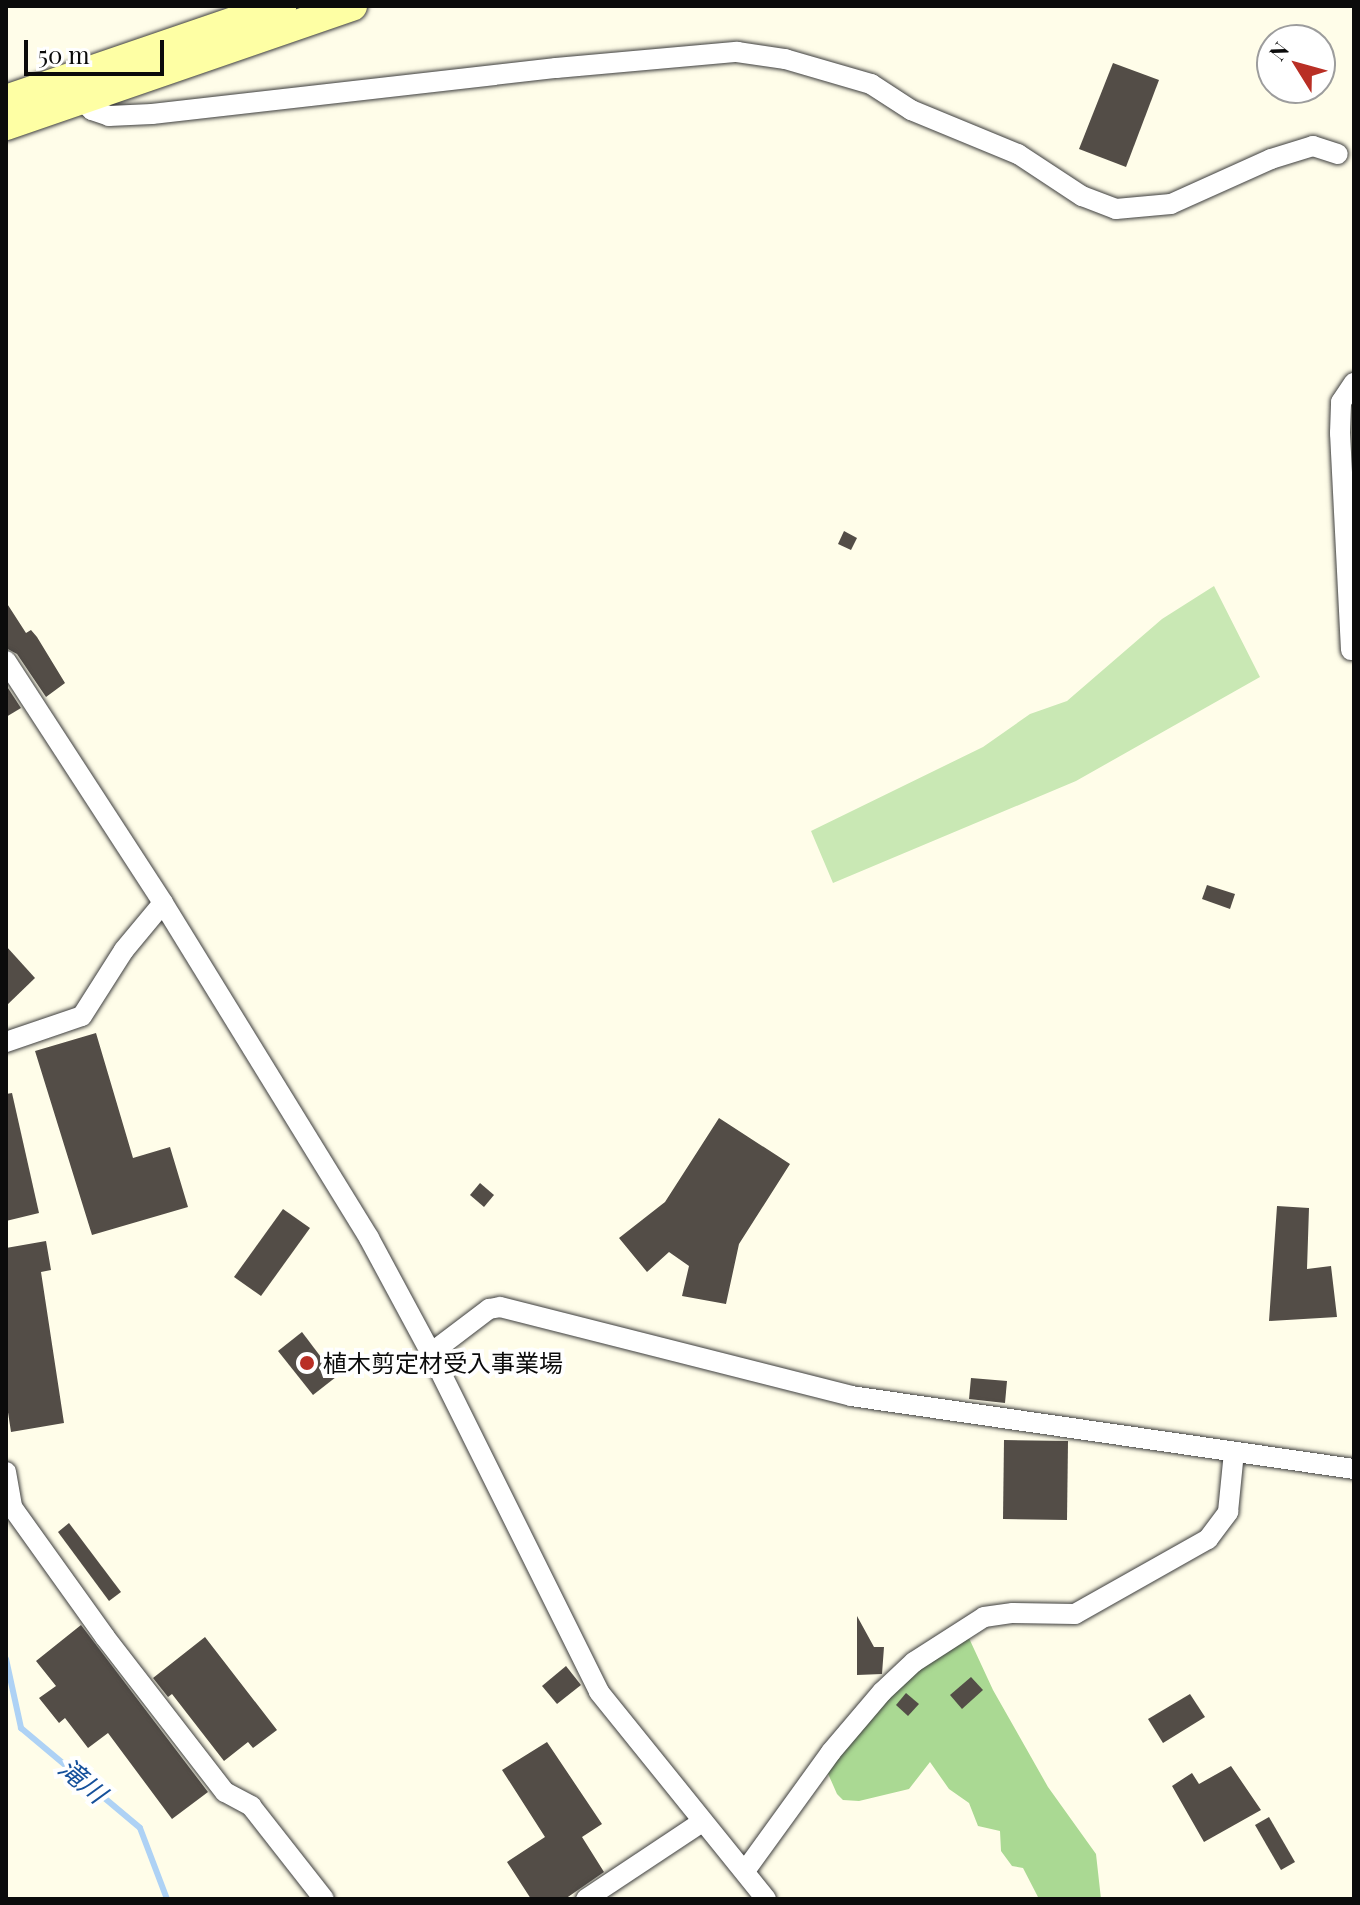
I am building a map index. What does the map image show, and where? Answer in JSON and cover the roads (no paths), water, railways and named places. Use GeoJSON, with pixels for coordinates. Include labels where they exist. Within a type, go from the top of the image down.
{"type":"FeatureCollection","features":[{"type":"Feature","properties":{"kind":"main road"},"geometry":{"type":"LineString","coordinates":[[6,100],[281,6]]}},
{"type":"Feature","properties":{"kind":"main road"},"geometry":{"type":"LineString","coordinates":[[6,125],[352,6]]}},
{"type":"Feature","properties":{"kind":"street"},"geometry":{"type":"LineString","coordinates":[[81,100],[92,110],[109,116],[152,114],[556,68],[737,52],[785,59],[871,84],[911,110],[1018,154],[1082,196],[1116,209],[1171,204],[1271,159],[1313,146],[1338,154]]}},
{"type":"Feature","properties":{"kind":"street"},"geometry":{"type":"LineString","coordinates":[[1351,650],[1340,433],[1341,402],[1354,383]]}},
{"type":"Feature","properties":{"kind":"street"},"geometry":{"type":"LineString","coordinates":[[6,661],[163,903],[369,1238],[431,1353],[599,1692],[766,1899]]}},
{"type":"Feature","properties":{"kind":"street"},"geometry":{"type":"LineString","coordinates":[[6,1042],[82,1016],[124,950],[163,903]]}},
{"type":"Feature","properties":{"kind":"street"},"geometry":{"type":"LineString","coordinates":[[431,1353],[489,1309],[500,1307],[851,1396],[1354,1469]]}},
{"type":"Feature","properties":{"kind":"street"},"geometry":{"type":"LineString","coordinates":[[745,1871],[831,1752],[882,1692],[914,1662],[984,1617],[1013,1613],[1075,1614],[1208,1539],[1228,1512],[1234,1452]]}},
{"type":"Feature","properties":{"kind":"street"},"geometry":{"type":"LineString","coordinates":[[6,1472],[12,1507],[105,1637],[225,1792],[251,1806],[324,1899]]}},
{"type":"Feature","properties":{"kind":"street"},"geometry":{"type":"LineString","coordinates":[[586,1899],[702,1822]]}},
{"type":"Feature","properties":{"kind":"waterway","name":"滝川"},"geometry":{"type":"LineString","coordinates":[[6,1659],[21,1728],[140,1828],[167,1899]]}},
{"type":"Feature","properties":{"kind":"place","name":"植木剪定材受入事業場"},"geometry":{"type":"Point","coordinates":[307,1363]}}]}
